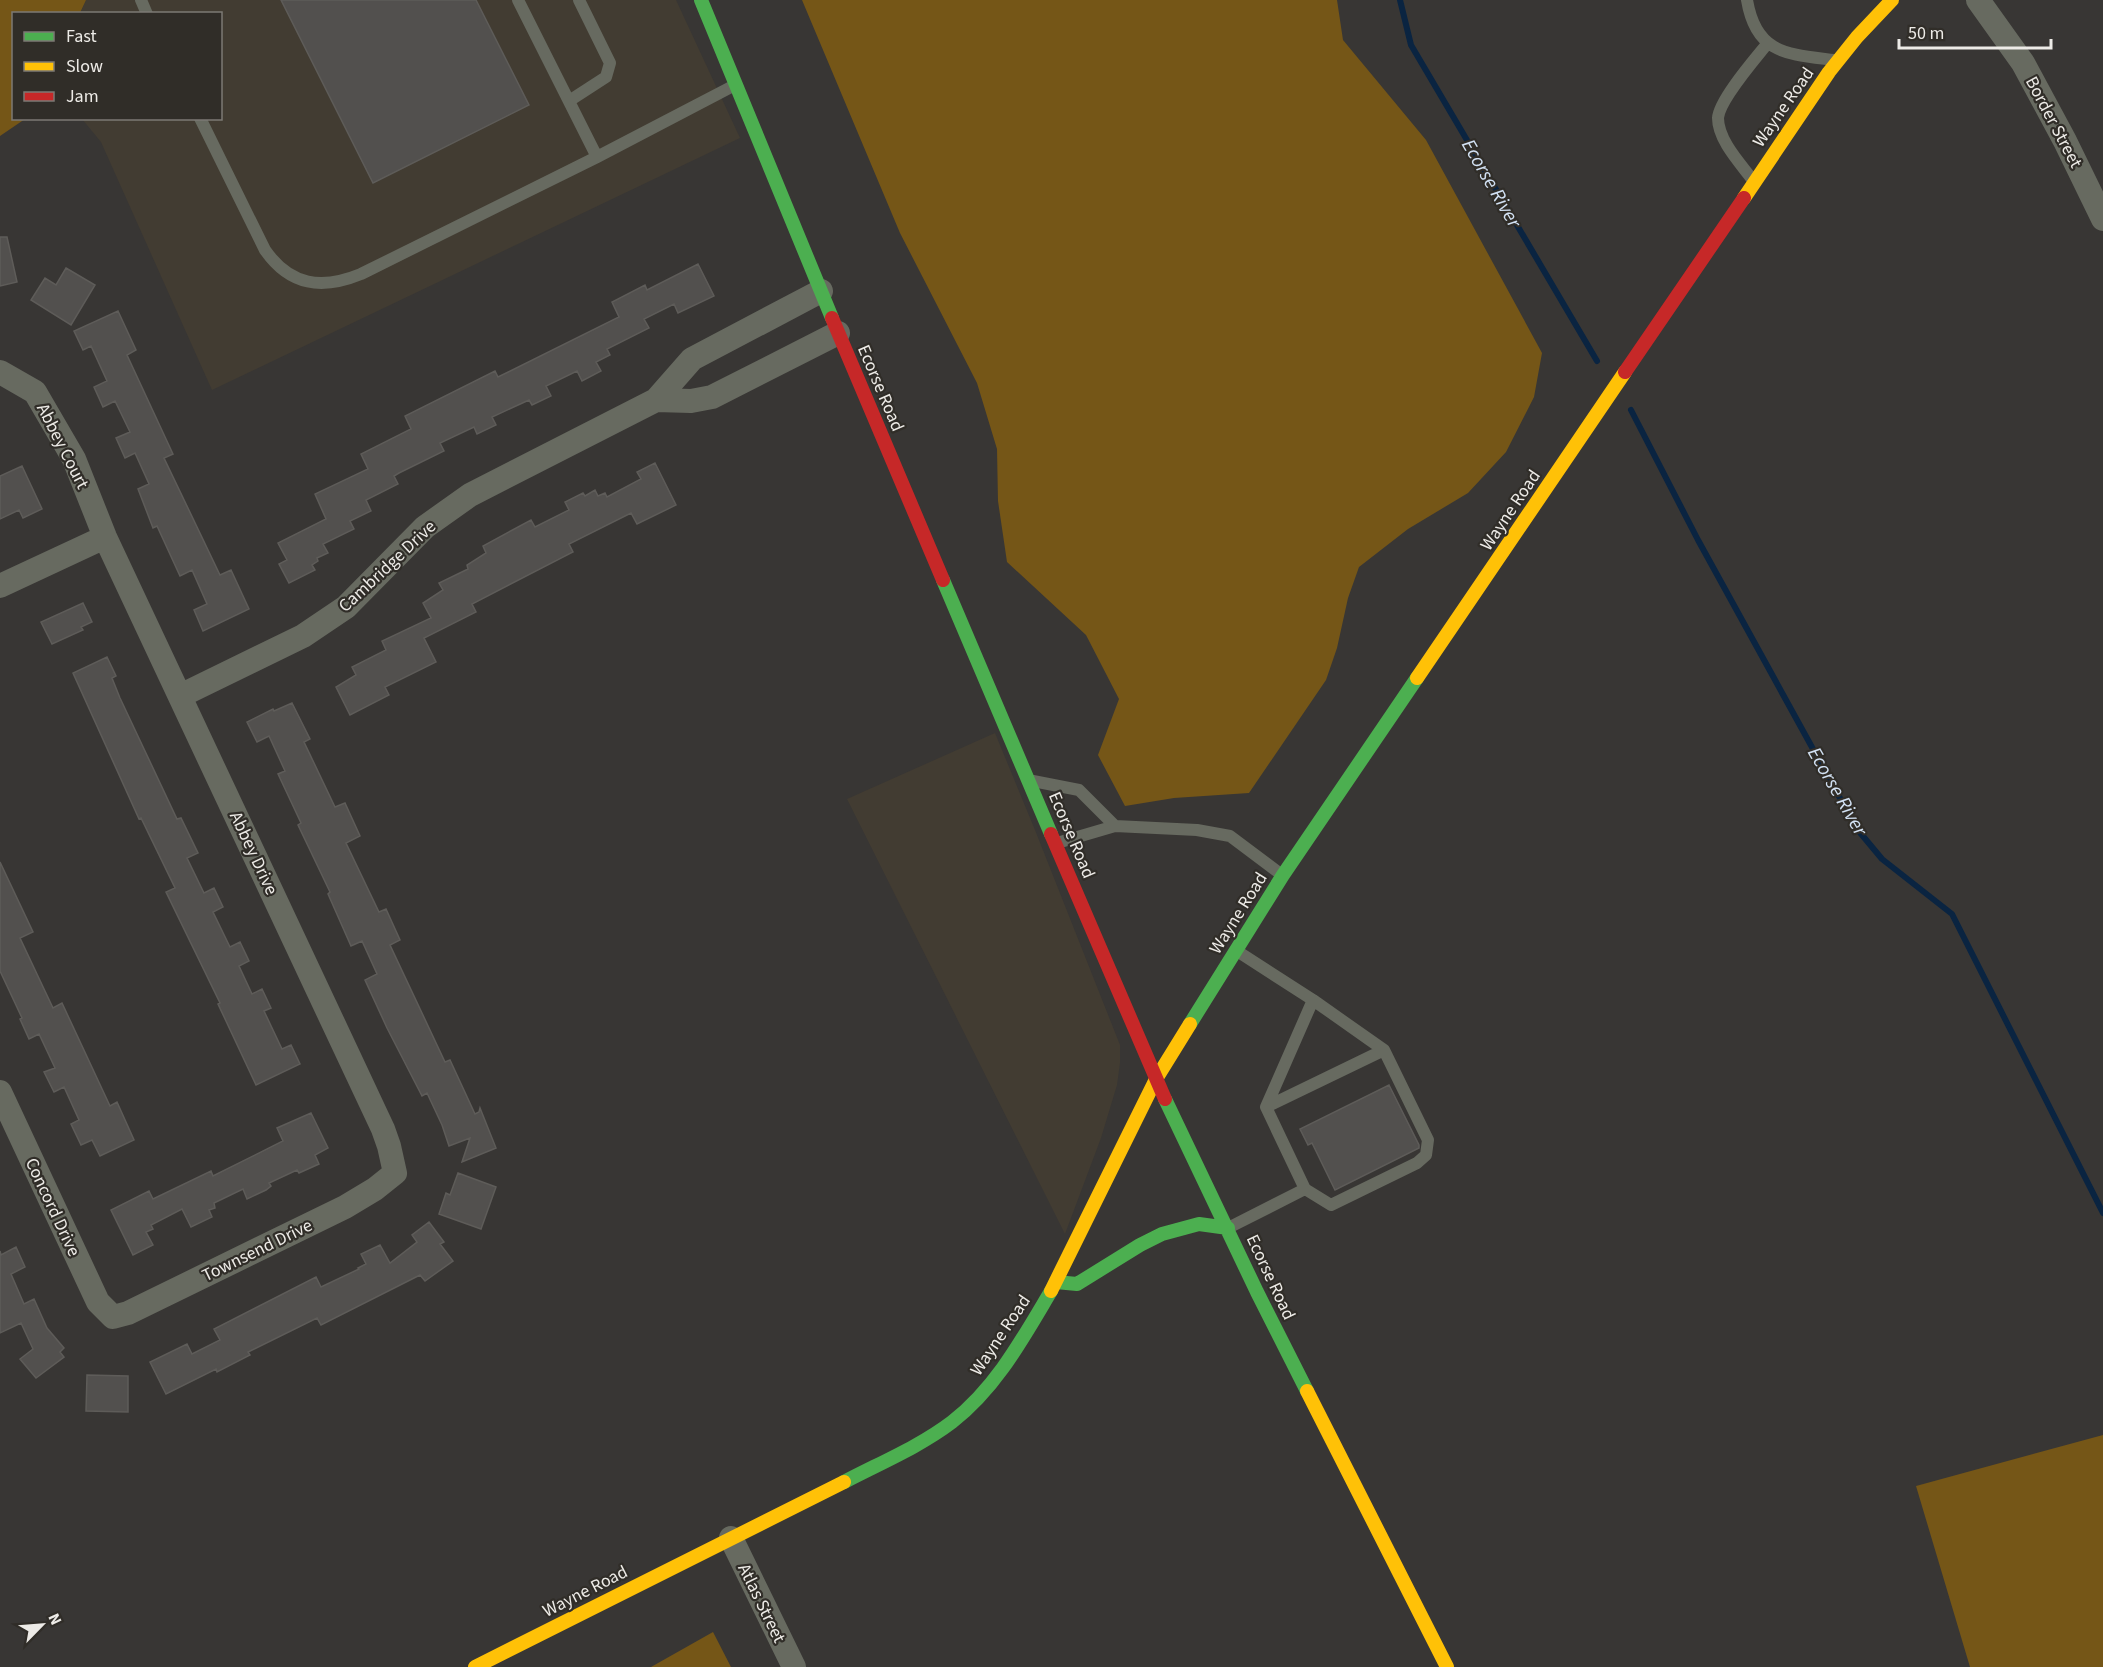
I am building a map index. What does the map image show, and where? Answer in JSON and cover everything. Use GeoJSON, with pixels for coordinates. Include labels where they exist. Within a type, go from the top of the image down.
{"type":"FeatureCollection","features":[{"type":"Feature","properties":{"kind":"main road","name":"Ecorse Road"},"geometry":{"type":"LineString","coordinates":[[701,0],[838,333],[1156,1079],[1257,1292],[1447,1667]]}},
{"type":"Feature","properties":{"kind":"main road","name":"Wayne Road"},"geometry":{"type":"LineString","coordinates":[[475,1667],[919,1444],[953,1421],[983,1393],[999,1374],[1036,1317],[1056,1282],[1156,1079],[1283,875],[1754,182],[1839,60],[1892,0]]}},
{"type":"Feature","properties":{"kind":"main road"},"geometry":{"type":"LineString","coordinates":[[1056,1282],[1077,1284],[1162,1234],[1199,1224],[1228,1228]]}},
{"type":"Feature","properties":{"kind":"street","name":"Border Street"},"geometry":{"type":"LineString","coordinates":[[1978,0],[2023,63],[2103,219]]}},
{"type":"Feature","properties":{"kind":"street","name":"Cambridge Drive"},"geometry":{"type":"LineString","coordinates":[[180,696],[303,636],[332,617],[373,582],[425,527],[470,495],[656,400],[692,359],[821,291]]}},
{"type":"Feature","properties":{"kind":"street","name":"Cambridge Drive"},"geometry":{"type":"LineString","coordinates":[[656,400],[691,401],[712,397],[838,333]]}},
{"type":"Feature","properties":{"kind":"street","name":"Abbey Court"},"geometry":{"type":"LineString","coordinates":[[0,372],[35,392],[74,459],[105,537]]}},
{"type":"Feature","properties":{"kind":"street"},"geometry":{"type":"LineString","coordinates":[[0,586],[105,537]]}},
{"type":"Feature","properties":{"kind":"street","name":"Abbey Drive"},"geometry":{"type":"LineString","coordinates":[[105,537],[383,1129],[395,1173]]}},
{"type":"Feature","properties":{"kind":"street","name":"Concord Drive"},"geometry":{"type":"LineString","coordinates":[[0,1092],[98,1302],[113,1317]]}},
{"type":"Feature","properties":{"kind":"street","name":"Townsend Drive"},"geometry":{"type":"LineString","coordinates":[[113,1317],[128,1313],[345,1207],[375,1189],[395,1173]]}},
{"type":"Feature","properties":{"kind":"street","name":"Atlas Street"},"geometry":{"type":"LineString","coordinates":[[731,1539],[794,1667]]}},
{"type":"Feature","properties":{"kind":"lane"},"geometry":{"type":"LineString","coordinates":[[518,0],[597,157]]}},
{"type":"Feature","properties":{"kind":"lane"},"geometry":{"type":"LineString","coordinates":[[569,101],[606,76],[610,63],[579,0]]}},
{"type":"Feature","properties":{"kind":"lane"},"geometry":{"type":"LineString","coordinates":[[1747,0],[1749,15],[1756,31],[1767,44],[1799,55],[1839,60]]}},
{"type":"Feature","properties":{"kind":"lane"},"geometry":{"type":"LineString","coordinates":[[1754,182],[1722,134],[1718,119],[1726,98],[1767,44]]}},
{"type":"Feature","properties":{"kind":"lane"},"geometry":{"type":"LineString","coordinates":[[201,120],[269,255],[288,273],[302,280],[314,283],[339,282],[361,274],[597,157],[736,84]]}},
{"type":"Feature","properties":{"kind":"lane"},"geometry":{"type":"LineString","coordinates":[[1029,780],[1079,790],[1116,826]]}},
{"type":"Feature","properties":{"kind":"lane"},"geometry":{"type":"LineString","coordinates":[[1056,843],[1116,826],[1197,831],[1230,836],[1283,875]]}},
{"type":"Feature","properties":{"kind":"lane"},"geometry":{"type":"LineString","coordinates":[[1236,950],[1313,1000],[1384,1050],[1428,1140],[1426,1155],[1417,1163],[1331,1206],[1305,1189],[1266,1107],[1313,1000]]}},
{"type":"Feature","properties":{"kind":"lane"},"geometry":{"type":"LineString","coordinates":[[1266,1107],[1384,1050]]}},
{"type":"Feature","properties":{"kind":"lane"},"geometry":{"type":"LineString","coordinates":[[1228,1228],[1305,1189]]}},
{"type":"Feature","properties":{"kind":"shaded area"},"geometry":{"type":"Polygon","coordinates":[[[0,0],[86,0],[80,12],[12,12],[12,120],[24,120],[0,136],[0,0]]]}},
{"type":"Feature","properties":{"kind":"shaded area"},"geometry":{"type":"Polygon","coordinates":[[[86,0],[676,0],[740,138],[212,390],[101,142],[83,120],[222,120],[222,12],[81,12],[86,0]]]}},
{"type":"Feature","properties":{"kind":"shaded area"},"geometry":{"type":"Polygon","coordinates":[[[802,0],[1337,0],[1343,40],[1426,140],[1542,353],[1534,397],[1506,452],[1468,493],[1408,529],[1359,567],[1348,598],[1337,648],[1326,680],[1249,793],[1174,798],[1125,806],[1098,755],[1119,699],[1086,635],[1007,562],[998,501],[997,449],[977,383],[900,233],[802,0]]]}},
{"type":"Feature","properties":{"kind":"shaded area"},"geometry":{"type":"Polygon","coordinates":[[[995,733],[1120,1045],[1117,1085],[1101,1138],[1065,1234],[847,799],[995,733]]]}},
{"type":"Feature","properties":{"kind":"shaded area"},"geometry":{"type":"Polygon","coordinates":[[[2103,1435],[2103,1667],[1970,1667],[1916,1486],[2103,1435]]]}},
{"type":"Feature","properties":{"kind":"shaded area"},"geometry":{"type":"Polygon","coordinates":[[[713,1632],[731,1667],[651,1667],[713,1632]]]}},
{"type":"Feature","properties":{"kind":"building"},"geometry":{"type":"Polygon","coordinates":[[[281,0],[476,0],[529,105],[373,183],[281,0]]]}},
{"type":"Feature","properties":{"kind":"building"},"geometry":{"type":"Polygon","coordinates":[[[0,237],[7,237],[17,282],[0,286],[0,237]]]}},
{"type":"Feature","properties":{"kind":"building"},"geometry":{"type":"Polygon","coordinates":[[[698,264],[714,296],[678,313],[674,304],[644,319],[649,328],[607,349],[610,355],[596,362],[601,371],[582,381],[577,371],[546,386],[551,396],[532,405],[529,400],[492,417],[496,425],[477,434],[474,427],[440,443],[444,451],[394,476],[398,484],[366,500],[371,511],[350,521],[354,529],[323,544],[328,553],[317,558],[318,561],[312,565],[315,570],[289,583],[279,564],[287,560],[278,543],[326,519],[315,494],[368,469],[361,454],[411,429],[405,416],[495,371],[498,377],[619,317],[612,302],[645,285],[647,290],[698,264]]]}},
{"type":"Feature","properties":{"kind":"building"},"geometry":{"type":"Polygon","coordinates":[[[66,268],[95,285],[71,325],[31,300],[45,278],[56,285],[66,268]]]}},
{"type":"Feature","properties":{"kind":"building"},"geometry":{"type":"Polygon","coordinates":[[[118,311],[136,350],[127,355],[173,454],[164,458],[220,575],[231,570],[249,609],[203,631],[194,610],[207,604],[192,570],[180,576],[157,526],[153,528],[138,489],[149,484],[135,453],[125,458],[116,438],[130,432],[115,401],[103,407],[94,387],[107,381],[91,346],[83,350],[74,331],[118,311]]]}},
{"type":"Feature","properties":{"kind":"building"},"geometry":{"type":"Polygon","coordinates":[[[655,463],[676,505],[637,524],[631,513],[569,544],[573,552],[472,604],[476,612],[424,638],[436,662],[385,687],[389,695],[350,715],[336,687],[356,675],[352,667],[386,650],[382,641],[431,618],[423,603],[443,590],[439,583],[468,569],[467,565],[486,553],[483,546],[531,520],[535,527],[569,510],[565,502],[583,493],[585,496],[595,490],[598,496],[605,493],[607,497],[641,479],[637,472],[655,463]]]}},
{"type":"Feature","properties":{"kind":"building"},"geometry":{"type":"Polygon","coordinates":[[[22,466],[42,509],[23,518],[19,510],[0,519],[0,476],[22,466]]]}},
{"type":"Feature","properties":{"kind":"building"},"geometry":{"type":"Polygon","coordinates":[[[83,603],[92,622],[81,627],[83,630],[52,644],[41,622],[83,603]]]}},
{"type":"Feature","properties":{"kind":"building"},"geometry":{"type":"Polygon","coordinates":[[[107,657],[116,676],[112,678],[120,698],[177,819],[181,818],[198,853],[187,858],[204,893],[214,888],[223,907],[213,912],[230,947],[240,942],[249,961],[239,966],[252,994],[262,989],[271,1008],[264,1011],[282,1049],[291,1045],[300,1064],[256,1085],[218,1004],[220,1003],[166,892],[175,888],[141,818],[139,819],[73,673],[107,657]]]}},
{"type":"Feature","properties":{"kind":"building"},"geometry":{"type":"Polygon","coordinates":[[[292,703],[310,739],[304,742],[335,807],[345,803],[360,836],[346,843],[379,912],[386,909],[400,940],[390,945],[445,1062],[450,1060],[475,1114],[480,1108],[496,1148],[462,1162],[470,1138],[449,1146],[427,1093],[422,1096],[387,1028],[365,980],[377,974],[362,941],[351,946],[328,894],[330,892],[298,825],[301,823],[278,774],[285,771],[269,736],[257,742],[247,722],[273,709],[274,711],[292,703]]]}},
{"type":"Feature","properties":{"kind":"building"},"geometry":{"type":"Polygon","coordinates":[[[0,862],[33,932],[20,938],[53,1008],[62,1003],[110,1106],[117,1102],[134,1140],[100,1156],[92,1140],[81,1145],[71,1124],[79,1120],[64,1087],[54,1092],[44,1072],[55,1068],[39,1034],[29,1039],[0,971],[0,862]]]}},
{"type":"Feature","properties":{"kind":"building"},"geometry":{"type":"Polygon","coordinates":[[[1389,1085],[1419,1148],[1335,1190],[1312,1143],[1308,1145],[1300,1129],[1389,1085]]]}},
{"type":"Feature","properties":{"kind":"building"},"geometry":{"type":"Polygon","coordinates":[[[311,1113],[328,1148],[315,1155],[319,1164],[299,1173],[297,1170],[269,1183],[271,1186],[266,1190],[247,1199],[243,1189],[214,1203],[215,1208],[209,1210],[212,1217],[191,1227],[182,1209],[151,1225],[153,1229],[146,1232],[153,1245],[133,1255],[111,1210],[149,1191],[153,1199],[211,1171],[213,1176],[283,1141],[277,1128],[311,1113]]]}},
{"type":"Feature","properties":{"kind":"building"},"geometry":{"type":"Polygon","coordinates":[[[458,1173],[496,1187],[481,1229],[439,1214],[446,1193],[450,1195],[458,1173]]]}},
{"type":"Feature","properties":{"kind":"building"},"geometry":{"type":"Polygon","coordinates":[[[429,1222],[444,1242],[440,1244],[453,1261],[425,1281],[420,1275],[321,1325],[317,1318],[248,1352],[250,1355],[217,1372],[216,1369],[166,1394],[150,1362],[187,1344],[192,1354],[220,1340],[214,1329],[316,1277],[321,1287],[359,1269],[366,1264],[361,1254],[380,1245],[390,1263],[417,1242],[412,1235],[429,1222]]]}},
{"type":"Feature","properties":{"kind":"building"},"geometry":{"type":"Polygon","coordinates":[[[16,1247],[25,1267],[11,1274],[24,1304],[34,1299],[47,1328],[64,1348],[60,1352],[64,1357],[36,1378],[20,1359],[33,1349],[21,1323],[0,1333],[0,1251],[1,1255],[16,1247]]]}},
{"type":"Feature","properties":{"kind":"building"},"geometry":{"type":"Polygon","coordinates":[[[87,1375],[128,1376],[128,1412],[86,1411],[87,1375]]]}},
{"type":"Feature","properties":{"kind":"waterway","name":"Ecorse River"},"geometry":{"type":"LineString","coordinates":[[1400,0],[1411,45],[1597,361]]}},
{"type":"Feature","properties":{"kind":"waterway","name":"Ecorse River"},"geometry":{"type":"LineString","coordinates":[[1631,410],[1698,540],[1857,829],[1882,859],[1952,914],[2103,1213]]}},
{"type":"Feature","properties":{"kind":"traffic: fast"},"geometry":{"type":"LineString","coordinates":[[701,0],[832,318]]}},
{"type":"Feature","properties":{"kind":"traffic: fast"},"geometry":{"type":"LineString","coordinates":[[943,580],[1051,834]]}},
{"type":"Feature","properties":{"kind":"traffic: fast"},"geometry":{"type":"LineString","coordinates":[[1190,1024],[1283,875],[1417,678]]}},
{"type":"Feature","properties":{"kind":"traffic: fast"},"geometry":{"type":"LineString","coordinates":[[1165,1099],[1307,1391]]}},
{"type":"Feature","properties":{"kind":"traffic: fast"},"geometry":{"type":"LineString","coordinates":[[1056,1282],[1077,1284],[1162,1234],[1199,1224],[1228,1228]]}},
{"type":"Feature","properties":{"kind":"traffic: fast"},"geometry":{"type":"LineString","coordinates":[[844,1482],[926,1439],[968,1409],[1008,1361],[1051,1291]]}},
{"type":"Feature","properties":{"kind":"traffic: slow"},"geometry":{"type":"LineString","coordinates":[[1744,198],[1829,72],[1857,37],[1892,0]]}},
{"type":"Feature","properties":{"kind":"traffic: slow"},"geometry":{"type":"LineString","coordinates":[[1417,678],[1625,372]]}},
{"type":"Feature","properties":{"kind":"traffic: slow"},"geometry":{"type":"LineString","coordinates":[[1051,1291],[1156,1079],[1190,1024]]}},
{"type":"Feature","properties":{"kind":"traffic: slow"},"geometry":{"type":"LineString","coordinates":[[1307,1391],[1447,1667]]}},
{"type":"Feature","properties":{"kind":"traffic: slow"},"geometry":{"type":"LineString","coordinates":[[475,1667],[844,1482]]}},
{"type":"Feature","properties":{"kind":"traffic: jam"},"geometry":{"type":"LineString","coordinates":[[1625,372],[1744,198]]}},
{"type":"Feature","properties":{"kind":"traffic: jam"},"geometry":{"type":"LineString","coordinates":[[832,318],[943,580]]}},
{"type":"Feature","properties":{"kind":"traffic: jam"},"geometry":{"type":"LineString","coordinates":[[1051,834],[1165,1099]]}}]}
